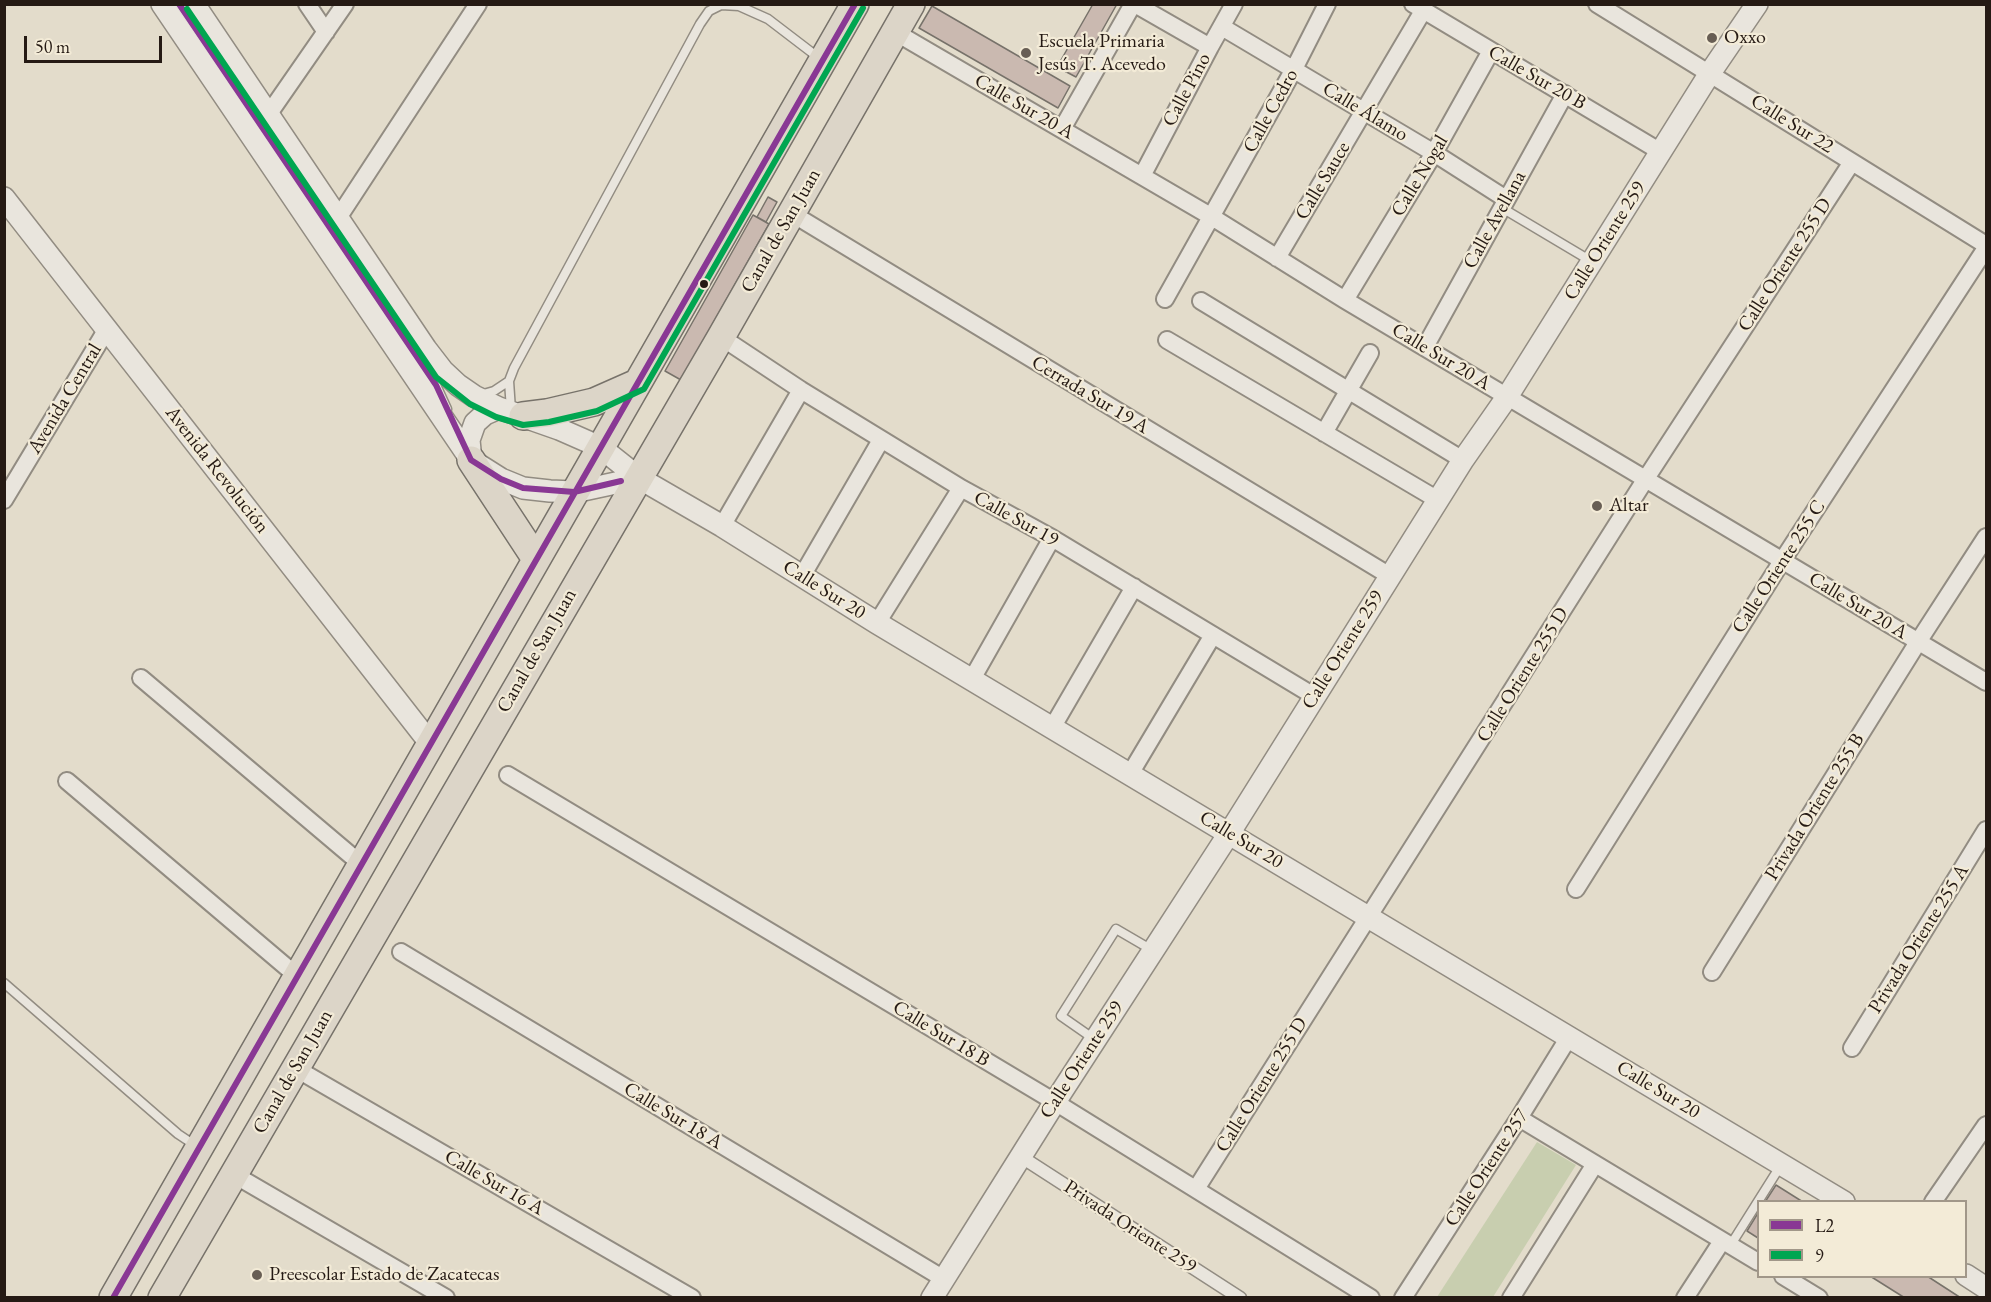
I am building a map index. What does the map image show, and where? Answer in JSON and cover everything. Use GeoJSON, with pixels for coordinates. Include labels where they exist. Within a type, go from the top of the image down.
{"type":"FeatureCollection","features":[{"type":"Feature","properties":{"kind":"main road"},"geometry":{"type":"LineString","coordinates":[[113,1298],[855,4]]}},
{"type":"Feature","properties":{"kind":"main road","name":"Canal de San Juan"},"geometry":{"type":"LineString","coordinates":[[162,1298],[244,1180],[295,1068],[639,478],[911,4]]}},
{"type":"Feature","properties":{"kind":"main road"},"geometry":{"type":"LineString","coordinates":[[511,412],[547,413],[594,402],[637,383]]}},
{"type":"Feature","properties":{"kind":"main road"},"geometry":{"type":"LineString","coordinates":[[471,460],[536,559]]}},
{"type":"Feature","properties":{"kind":"street"},"geometry":{"type":"LineString","coordinates":[[162,4],[471,460],[501,479],[524,488],[550,491],[574,492],[639,478]]}},
{"type":"Feature","properties":{"kind":"street","name":"Calle Sur 20"},"geometry":{"type":"LineString","coordinates":[[194,4],[443,371],[474,396],[600,447],[639,478],[722,526],[877,623],[1230,832],[1841,1200]]}},
{"type":"Feature","properties":{"kind":"street"},"geometry":{"type":"LineString","coordinates":[[307,4],[326,32]]}},
{"type":"Feature","properties":{"kind":"street"},"geometry":{"type":"LineString","coordinates":[[268,115],[345,4]]}},
{"type":"Feature","properties":{"kind":"street"},"geometry":{"type":"LineString","coordinates":[[338,218],[478,4]]}},
{"type":"Feature","properties":{"kind":"street"},"geometry":{"type":"LineString","coordinates":[[1062,129],[1134,4],[1210,47]]}},
{"type":"Feature","properties":{"kind":"street","name":"Calle Pino"},"geometry":{"type":"LineString","coordinates":[[1142,176],[1234,4]]}},
{"type":"Feature","properties":{"kind":"street","name":"Calle Cedro"},"geometry":{"type":"LineString","coordinates":[[1165,299],[1328,4]]}},
{"type":"Feature","properties":{"kind":"street","name":"Calle Sur 22"},"geometry":{"type":"LineString","coordinates":[[1598,4],[1986,246]]}},
{"type":"Feature","properties":{"kind":"street","name":"Calle Oriente 259"},"geometry":{"type":"LineString","coordinates":[[932,1298],[1020,1156],[1230,832],[1463,460],[1507,396],[1710,73],[1757,4]]}},
{"type":"Feature","properties":{"kind":"street","name":"Calle Sur 20 B"},"geometry":{"type":"LineString","coordinates":[[1418,8],[1661,152]]}},
{"type":"Feature","properties":{"kind":"street","name":"Calle Sauce"},"geometry":{"type":"LineString","coordinates":[[1277,258],[1365,112],[1418,8]]}},
{"type":"Feature","properties":{"kind":"street","name":"Calle Álamo"},"geometry":{"type":"LineString","coordinates":[[1222,27],[1434,153],[1504,203]]}},
{"type":"Feature","properties":{"kind":"street","name":"Calle Sur 20 A"},"geometry":{"type":"LineString","coordinates":[[895,32],[1212,217],[1345,300],[1986,682]]}},
{"type":"Feature","properties":{"kind":"street","name":"Calle Nogal"},"geometry":{"type":"LineString","coordinates":[[1345,300],[1434,153],[1491,51]]}},
{"type":"Feature","properties":{"kind":"street","name":"Calle Avellana"},"geometry":{"type":"LineString","coordinates":[[1425,347],[1565,94]]}},
{"type":"Feature","properties":{"kind":"street","name":"Calle Oriente 255 D"},"geometry":{"type":"LineString","coordinates":[[1196,1189],[1645,480],[1852,162]]}},
{"type":"Feature","properties":{"kind":"street","name":"Avenida Revolución"},"geometry":{"type":"LineString","coordinates":[[4,198],[430,743]]}},
{"type":"Feature","properties":{"kind":"street","name":"Cerrada Sur 19 A"},"geometry":{"type":"LineString","coordinates":[[791,213],[1390,576]]}},
{"type":"Feature","properties":{"kind":"street","name":"Calle Oriente 255 C"},"geometry":{"type":"LineString","coordinates":[[1576,889],[1782,561],[1986,246]]}},
{"type":"Feature","properties":{"kind":"street"},"geometry":{"type":"LineString","coordinates":[[1201,301],[1463,460]]}},
{"type":"Feature","properties":{"kind":"street","name":"Avenida Central"},"geometry":{"type":"LineString","coordinates":[[7,491],[107,329]]}},
{"type":"Feature","properties":{"kind":"street","name":"Calle Sur 19"},"geometry":{"type":"LineString","coordinates":[[720,337],[881,440],[961,488],[1052,538],[1314,696]]}},
{"type":"Feature","properties":{"kind":"street"},"geometry":{"type":"LineString","coordinates":[[1167,340],[1438,500]]}},
{"type":"Feature","properties":{"kind":"street"},"geometry":{"type":"LineString","coordinates":[[1324,433],[1370,353]]}},
{"type":"Feature","properties":{"kind":"street"},"geometry":{"type":"LineString","coordinates":[[722,526],[801,390]]}},
{"type":"Feature","properties":{"kind":"street"},"geometry":{"type":"LineString","coordinates":[[471,460],[469,440],[475,423],[485,414],[511,412]]}},
{"type":"Feature","properties":{"kind":"street"},"geometry":{"type":"LineString","coordinates":[[802,576],[881,440]]}},
{"type":"Feature","properties":{"kind":"street"},"geometry":{"type":"LineString","coordinates":[[877,623],[961,488]]}},
{"type":"Feature","properties":{"kind":"street","name":"Privada Oriente 255 B"},"geometry":{"type":"LineString","coordinates":[[1712,972],[1986,537]]}},
{"type":"Feature","properties":{"kind":"street"},"geometry":{"type":"LineString","coordinates":[[972,679],[1052,538]]}},
{"type":"Feature","properties":{"kind":"street"},"geometry":{"type":"LineString","coordinates":[[1052,728],[1134,587]]}},
{"type":"Feature","properties":{"kind":"street"},"geometry":{"type":"LineString","coordinates":[[1130,774],[1213,635]]}},
{"type":"Feature","properties":{"kind":"street"},"geometry":{"type":"LineString","coordinates":[[141,678],[361,864]]}},
{"type":"Feature","properties":{"kind":"street","name":"Calle Sur 18 B"},"geometry":{"type":"LineString","coordinates":[[508,775],[1055,1102],[1371,1298]]}},
{"type":"Feature","properties":{"kind":"street"},"geometry":{"type":"LineString","coordinates":[[67,781],[297,976]]}},
{"type":"Feature","properties":{"kind":"street","name":"Privada Oriente 255 A"},"geometry":{"type":"LineString","coordinates":[[1852,1048],[1986,830]]}},
{"type":"Feature","properties":{"kind":"street","name":"Calle Sur 18 A"},"geometry":{"type":"LineString","coordinates":[[401,952],[944,1279]]}},
{"type":"Feature","properties":{"kind":"street","name":"Calle Oriente 257"},"geometry":{"type":"LineString","coordinates":[[1403,1298],[1569,1037]]}},
{"type":"Feature","properties":{"kind":"street","name":"Calle Sur 16 A"},"geometry":{"type":"LineString","coordinates":[[295,1068],[692,1298]]}},
{"type":"Feature","properties":{"kind":"street"},"geometry":{"type":"LineString","coordinates":[[1519,1118],[1757,1261]]}},
{"type":"Feature","properties":{"kind":"street"},"geometry":{"type":"LineString","coordinates":[[1934,1200],[1986,1125]]}},
{"type":"Feature","properties":{"kind":"street","name":"Privada Oriente 259"},"geometry":{"type":"LineString","coordinates":[[1020,1156],[1240,1298]]}},
{"type":"Feature","properties":{"kind":"street"},"geometry":{"type":"LineString","coordinates":[[1511,1298],[1595,1164]]}},
{"type":"Feature","properties":{"kind":"street"},"geometry":{"type":"LineString","coordinates":[[244,1180],[446,1298]]}},
{"type":"Feature","properties":{"kind":"street"},"geometry":{"type":"LineString","coordinates":[[1684,1298],[1726,1243]]}},
{"type":"Feature","properties":{"kind":"street"},"geometry":{"type":"LineString","coordinates":[[1967,1276],[1986,1288]]}},
{"type":"Feature","properties":{"kind":"street"},"geometry":{"type":"LineString","coordinates":[[1786,1278],[1818,1298]]}},
{"type":"Feature","properties":{"kind":"lane"},"geometry":{"type":"LineString","coordinates":[[179,4],[436,385],[471,460]]}},
{"type":"Feature","properties":{"kind":"lane"},"geometry":{"type":"LineString","coordinates":[[511,412],[509,381],[513,368],[709,11],[721,5],[739,6],[768,19],[822,61]]}},
{"type":"Feature","properties":{"kind":"lane","name":"Calle Álamo"},"geometry":{"type":"LineString","coordinates":[[1504,203],[1592,261]]}},
{"type":"Feature","properties":{"kind":"lane"},"geometry":{"type":"LineString","coordinates":[[436,385],[454,394],[474,396],[494,391],[509,381]]}},
{"type":"Feature","properties":{"kind":"lane"},"geometry":{"type":"LineString","coordinates":[[1095,1040],[1061,1016],[1109,938],[1116,929],[1152,950]]}},
{"type":"Feature","properties":{"kind":"lane"},"geometry":{"type":"LineString","coordinates":[[4,983],[178,1134],[199,1147]]}},
{"type":"Feature","properties":{"kind":"lane"},"geometry":{"type":"LineString","coordinates":[[1726,1243],[1782,1164]]}},
{"type":"Feature","properties":{"kind":"green space"},"geometry":{"type":"Polygon","coordinates":[[[1537,1142],[1576,1165],[1493,1297],[1437,1297],[1537,1142]]]}},
{"type":"Feature","properties":{"kind":"building"},"geometry":{"type":"Polygon","coordinates":[[[1093,4],[1117,4],[1076,77],[1057,67],[1093,4]]]}},
{"type":"Feature","properties":{"kind":"building"},"geometry":{"type":"Polygon","coordinates":[[[932,6],[1070,86],[1058,108],[919,28],[932,6]]]}},
{"type":"Feature","properties":{"kind":"building"},"geometry":{"type":"Polygon","coordinates":[[[768,197],[777,202],[766,222],[757,217],[768,197]]]}},
{"type":"Feature","properties":{"kind":"building"},"geometry":{"type":"Polygon","coordinates":[[[753,215],[769,224],[681,380],[665,371],[753,215]]]}},
{"type":"Feature","properties":{"kind":"building"},"geometry":{"type":"Polygon","coordinates":[[[1776,1185],[1800,1200],[1766,1200],[1776,1185]]]}},
{"type":"Feature","properties":{"kind":"building"},"geometry":{"type":"Polygon","coordinates":[[[1757,1215],[1757,1237],[1747,1231],[1757,1215]]]}},
{"type":"Feature","properties":{"kind":"building"},"geometry":{"type":"Polygon","coordinates":[[[1873,1278],[1930,1278],[1961,1298],[1905,1298],[1873,1278]]]}},
{"type":"Feature","properties":{"kind":"transit line","name":"L2"},"geometry":{"type":"LineString","coordinates":[[179,4],[436,385],[471,460],[501,479],[523,488],[574,492],[621,481]]}},
{"type":"Feature","properties":{"kind":"transit line","name":"L2"},"geometry":{"type":"LineString","coordinates":[[113,1298],[855,4]]}},
{"type":"Feature","properties":{"kind":"transit line","name":"9"},"geometry":{"type":"LineString","coordinates":[[187,9],[436,377],[470,404],[496,417],[523,425],[549,422],[597,411],[644,389],[863,8]]}},
{"type":"Feature","properties":{"kind":"place","name":"Oxxo"},"geometry":{"type":"Point","coordinates":[1712,38]}},
{"type":"Feature","properties":{"kind":"place","name":"Escuela Primaria Jesús T. Acevedo"},"geometry":{"type":"Point","coordinates":[1026,53]}},
{"type":"Feature","properties":{"kind":"place","name":"Altar"},"geometry":{"type":"Point","coordinates":[1597,506]}},
{"type":"Feature","properties":{"kind":"place","name":"Preescolar Estado de Zacatecas"},"geometry":{"type":"Point","coordinates":[257,1275]}}]}
